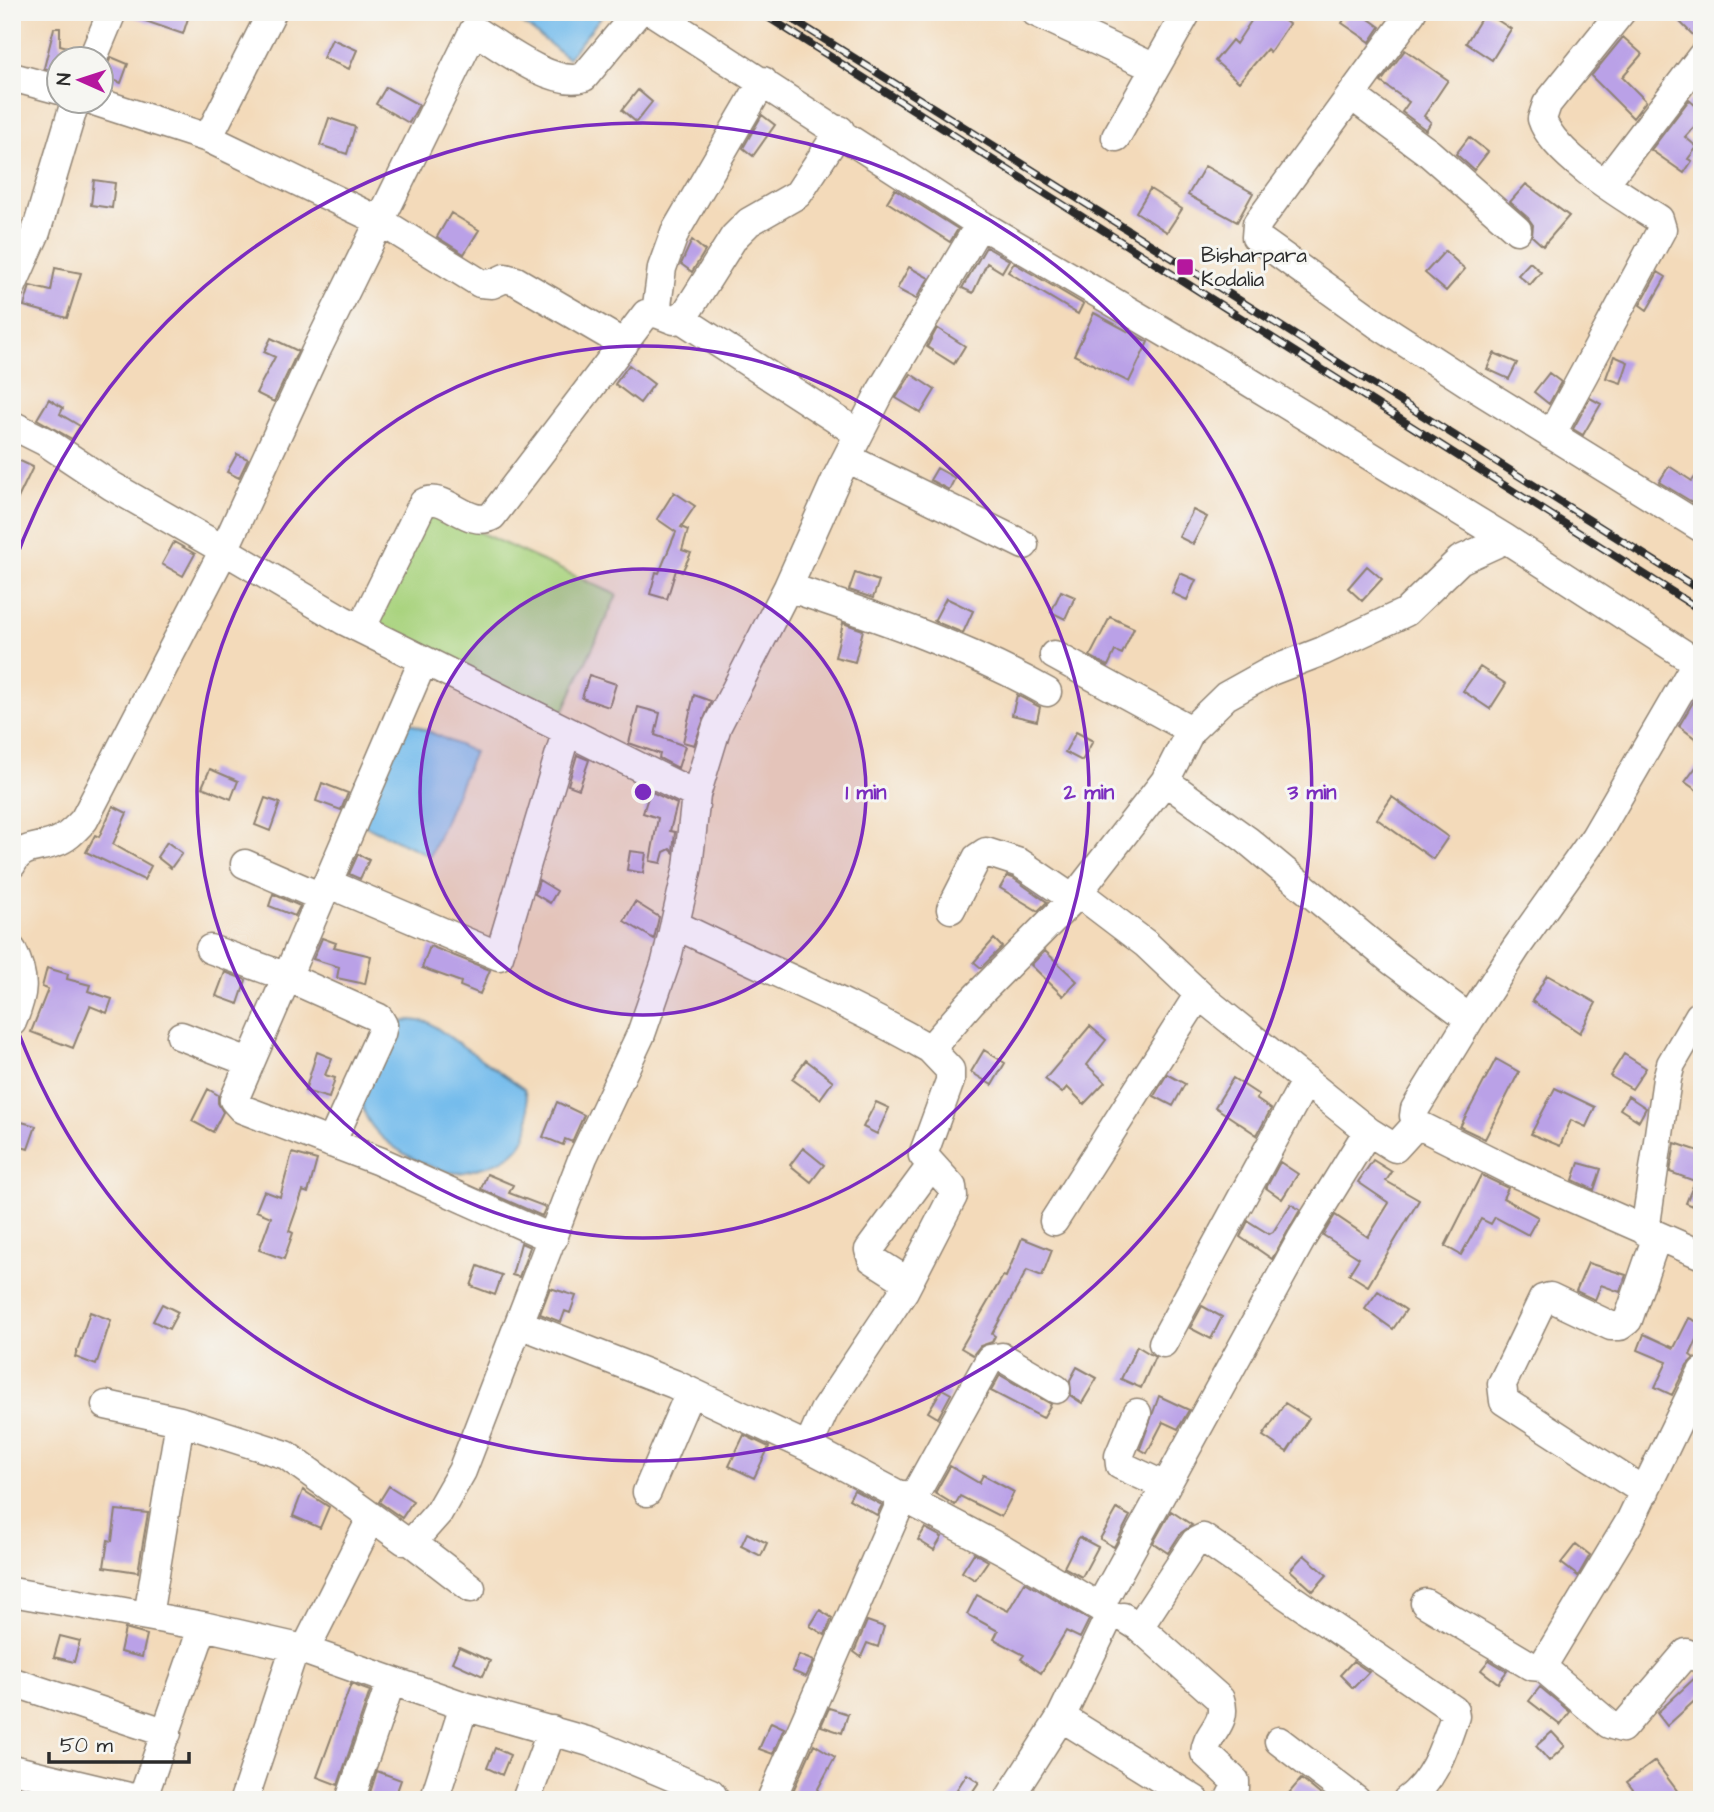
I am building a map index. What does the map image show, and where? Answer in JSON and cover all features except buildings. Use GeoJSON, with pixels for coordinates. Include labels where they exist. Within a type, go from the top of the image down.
{"type":"FeatureCollection","features":[{"type":"Feature","properties":{"kind":"street"},"geometry":{"type":"LineString","coordinates":[[98,46],[112,12]]}},
{"type":"Feature","properties":{"kind":"street"},"geometry":{"type":"LineString","coordinates":[[208,138],[272,12]]}},
{"type":"Feature","properties":{"kind":"street"},"geometry":{"type":"LineString","coordinates":[[14,858],[24,850],[56,842],[70,835],[84,820],[224,550],[314,353],[475,28],[556,78],[574,81],[584,77],[638,12]]}},
{"type":"Feature","properties":{"kind":"street"},"geometry":{"type":"LineString","coordinates":[[653,12],[840,130],[980,224],[1243,378],[1506,539],[1699,665],[1595,836],[1470,1018],[1415,1109],[1414,1116],[1417,1124],[1502,1167],[1651,1233],[1699,1247]]}},
{"type":"Feature","properties":{"kind":"street"},"geometry":{"type":"LineString","coordinates":[[1035,12],[1155,68]]}},
{"type":"Feature","properties":{"kind":"street"},"geometry":{"type":"LineString","coordinates":[[1116,137],[1187,12]]}},
{"type":"Feature","properties":{"kind":"street"},"geometry":{"type":"LineString","coordinates":[[1412,12],[1257,224],[1256,237],[1377,324],[1702,528]]}},
{"type":"Feature","properties":{"kind":"street"},"geometry":{"type":"LineString","coordinates":[[1551,435],[1662,229],[1659,219],[1605,183],[1566,152],[1542,119],[1547,104],[1621,12]]}},
{"type":"Feature","properties":{"kind":"street"},"geometry":{"type":"LineString","coordinates":[[1605,183],[1702,56]]}},
{"type":"Feature","properties":{"kind":"street"},"geometry":{"type":"LineString","coordinates":[[12,77],[46,86]]}},
{"type":"Feature","properties":{"kind":"street"},"geometry":{"type":"LineString","coordinates":[[668,315],[662,268],[675,232],[763,81]]}},
{"type":"Feature","properties":{"kind":"street"},"geometry":{"type":"LineString","coordinates":[[1352,96],[1429,153],[1517,230]]}},
{"type":"Feature","properties":{"kind":"street"},"geometry":{"type":"LineString","coordinates":[[116,108],[208,138],[380,222],[472,279],[492,284],[505,278],[510,279],[624,344]]}},
{"type":"Feature","properties":{"kind":"street"},"geometry":{"type":"LineString","coordinates":[[12,286],[36,232],[71,116]]}},
{"type":"Feature","properties":{"kind":"street"},"geometry":{"type":"LineString","coordinates":[[668,315],[749,222],[798,194],[840,130]]}},
{"type":"Feature","properties":{"kind":"street"},"geometry":{"type":"LineString","coordinates":[[410,1541],[438,1513],[462,1471],[583,1157],[641,1034],[676,925],[688,867],[696,795],[716,726],[788,587],[880,393],[980,224]]}},
{"type":"Feature","properties":{"kind":"street"},"geometry":{"type":"LineString","coordinates":[[345,621],[423,503],[434,500],[479,519],[492,516],[646,314],[668,315],[853,446],[1024,545]]}},
{"type":"Feature","properties":{"kind":"street"},"geometry":{"type":"LineString","coordinates":[[13,428],[46,442],[112,486],[345,621],[566,733],[696,795]]}},
{"type":"Feature","properties":{"kind":"street"},"geometry":{"type":"LineString","coordinates":[[930,1049],[971,1002],[1076,896],[1165,781],[1191,730],[1226,695],[1271,671],[1323,651],[1406,612],[1460,560],[1506,539]]}},
{"type":"Feature","properties":{"kind":"street"},"geometry":{"type":"LineString","coordinates":[[788,587],[983,658],[1047,692]]}},
{"type":"Feature","properties":{"kind":"street"},"geometry":{"type":"LineString","coordinates":[[1054,655],[1191,730]]}},
{"type":"Feature","properties":{"kind":"street"},"geometry":{"type":"LineString","coordinates":[[423,661],[234,1094],[236,1106],[331,1143],[553,1239]]}},
{"type":"Feature","properties":{"kind":"street"},"geometry":{"type":"LineString","coordinates":[[245,864],[324,890],[499,956],[566,733]]}},
{"type":"Feature","properties":{"kind":"street"},"geometry":{"type":"LineString","coordinates":[[1165,781],[1247,839],[1391,960],[1470,1018]]}},
{"type":"Feature","properties":{"kind":"street"},"geometry":{"type":"LineString","coordinates":[[951,909],[977,858],[986,852],[1020,863],[1076,896],[1146,944],[1199,994],[1368,1131],[1395,1148],[1417,1124]]}},
{"type":"Feature","properties":{"kind":"street"},"geometry":{"type":"LineString","coordinates":[[676,925],[783,978],[878,1019],[930,1049],[950,1070],[950,1081],[923,1151],[925,1160],[952,1187],[953,1196],[908,1282],[824,1411],[808,1447]]}},
{"type":"Feature","properties":{"kind":"street"},"geometry":{"type":"LineString","coordinates":[[210,949],[373,1012],[383,1025],[331,1143]]}},
{"type":"Feature","properties":{"kind":"street"},"geometry":{"type":"LineString","coordinates":[[12,950],[24,982],[23,995],[12,1022]]}},
{"type":"Feature","properties":{"kind":"street"},"geometry":{"type":"LineString","coordinates":[[1054,1221],[1199,994]]}},
{"type":"Feature","properties":{"kind":"street"},"geometry":{"type":"LineString","coordinates":[[1645,1492],[1504,1401],[1501,1396],[1502,1384],[1543,1299],[1550,1297],[1611,1326],[1620,1326],[1628,1320],[1651,1233],[1667,1079],[1671,1064],[1699,1016]]}},
{"type":"Feature","properties":{"kind":"street"},"geometry":{"type":"LineString","coordinates":[[181,1036],[249,1062]]}},
{"type":"Feature","properties":{"kind":"street"},"geometry":{"type":"LineString","coordinates":[[1163,1343],[1306,1080]]}},
{"type":"Feature","properties":{"kind":"street"},"geometry":{"type":"LineString","coordinates":[[1008,1800],[1061,1717],[1104,1611],[1165,1486],[1302,1238],[1368,1131]]}},
{"type":"Feature","properties":{"kind":"street"},"geometry":{"type":"LineString","coordinates":[[908,1282],[872,1259],[869,1250],[931,1166]]}},
{"type":"Feature","properties":{"kind":"street"},"geometry":{"type":"LineString","coordinates":[[520,1324],[690,1392],[808,1447],[908,1498],[1104,1611],[1118,1614],[1139,1627],[1220,1699],[1223,1717],[1206,1747],[1205,1754],[1235,1781],[1236,1788],[1229,1800]]}},
{"type":"Feature","properties":{"kind":"street"},"geometry":{"type":"LineString","coordinates":[[771,1800],[908,1498],[990,1359],[1002,1357],[1056,1389]]}},
{"type":"Feature","properties":{"kind":"street"},"geometry":{"type":"LineString","coordinates":[[1542,1667],[1645,1492],[1702,1372]]}},
{"type":"Feature","properties":{"kind":"street"},"geometry":{"type":"LineString","coordinates":[[647,1492],[690,1392]]}},
{"type":"Feature","properties":{"kind":"street"},"geometry":{"type":"LineString","coordinates":[[106,1405],[180,1421],[286,1455],[371,1519],[410,1541],[471,1588]]}},
{"type":"Feature","properties":{"kind":"street"},"geometry":{"type":"LineString","coordinates":[[1137,1413],[1119,1456],[1120,1465],[1165,1486]]}},
{"type":"Feature","properties":{"kind":"street"},"geometry":{"type":"LineString","coordinates":[[148,1616],[180,1421]]}},
{"type":"Feature","properties":{"kind":"street"},"geometry":{"type":"LineString","coordinates":[[244,1800],[300,1648],[371,1519]]}},
{"type":"Feature","properties":{"kind":"street"},"geometry":{"type":"LineString","coordinates":[[1139,1627],[1195,1542],[1203,1538],[1454,1710],[1455,1716],[1439,1760],[1430,1776],[1406,1800]]}},
{"type":"Feature","properties":{"kind":"street"},"geometry":{"type":"LineString","coordinates":[[12,1592],[203,1626],[300,1648],[464,1706],[590,1742],[711,1793],[715,1800]]}},
{"type":"Feature","properties":{"kind":"street"},"geometry":{"type":"LineString","coordinates":[[1425,1603],[1531,1666],[1542,1667],[1609,1724],[1622,1728],[1686,1653],[1702,1659]]}},
{"type":"Feature","properties":{"kind":"street"},"geometry":{"type":"LineString","coordinates":[[12,1769],[142,1800],[203,1626]]}},
{"type":"Feature","properties":{"kind":"street"},"geometry":{"type":"LineString","coordinates":[[350,1800],[391,1681]]}},
{"type":"Feature","properties":{"kind":"street"},"geometry":{"type":"LineString","coordinates":[[13,1682],[167,1734]]}},
{"type":"Feature","properties":{"kind":"street"},"geometry":{"type":"LineString","coordinates":[[434,1800],[464,1706]]}},
{"type":"Feature","properties":{"kind":"street"},"geometry":{"type":"LineString","coordinates":[[1061,1717],[1195,1800]]}},
{"type":"Feature","properties":{"kind":"street"},"geometry":{"type":"LineString","coordinates":[[526,1800],[552,1730]]}},
{"type":"Feature","properties":{"kind":"street"},"geometry":{"type":"LineString","coordinates":[[1279,1741],[1356,1800]]}},
{"type":"Feature","properties":{"kind":"green space"},"geometry":{"type":"Polygon","coordinates":[[[426,508],[617,595],[560,718],[374,624],[426,508]]]}},
{"type":"Feature","properties":{"kind":"water"},"geometry":{"type":"Polygon","coordinates":[[[508,12],[605,12],[568,58],[508,12]]]}},
{"type":"Feature","properties":{"kind":"water"},"geometry":{"type":"Polygon","coordinates":[[[406,721],[474,752],[430,856],[362,824],[406,721]]]}},
{"type":"Feature","properties":{"kind":"water"},"geometry":{"type":"Polygon","coordinates":[[[410,1020],[428,1022],[524,1089],[528,1104],[528,1129],[518,1149],[497,1162],[457,1173],[412,1158],[382,1138],[371,1125],[364,1112],[362,1098],[391,1025],[410,1020]]]}},
{"type":"Feature","properties":{"kind":"railway"},"geometry":{"type":"LineString","coordinates":[[760,12],[1702,611]]}},
{"type":"Feature","properties":{"kind":"railway"},"geometry":{"type":"LineString","coordinates":[[781,12],[1702,591]]}},
{"type":"Feature","properties":{"kind":"place","name":"Bisharpara Kodalia"},"geometry":{"type":"Point","coordinates":[1185,267]}}]}
